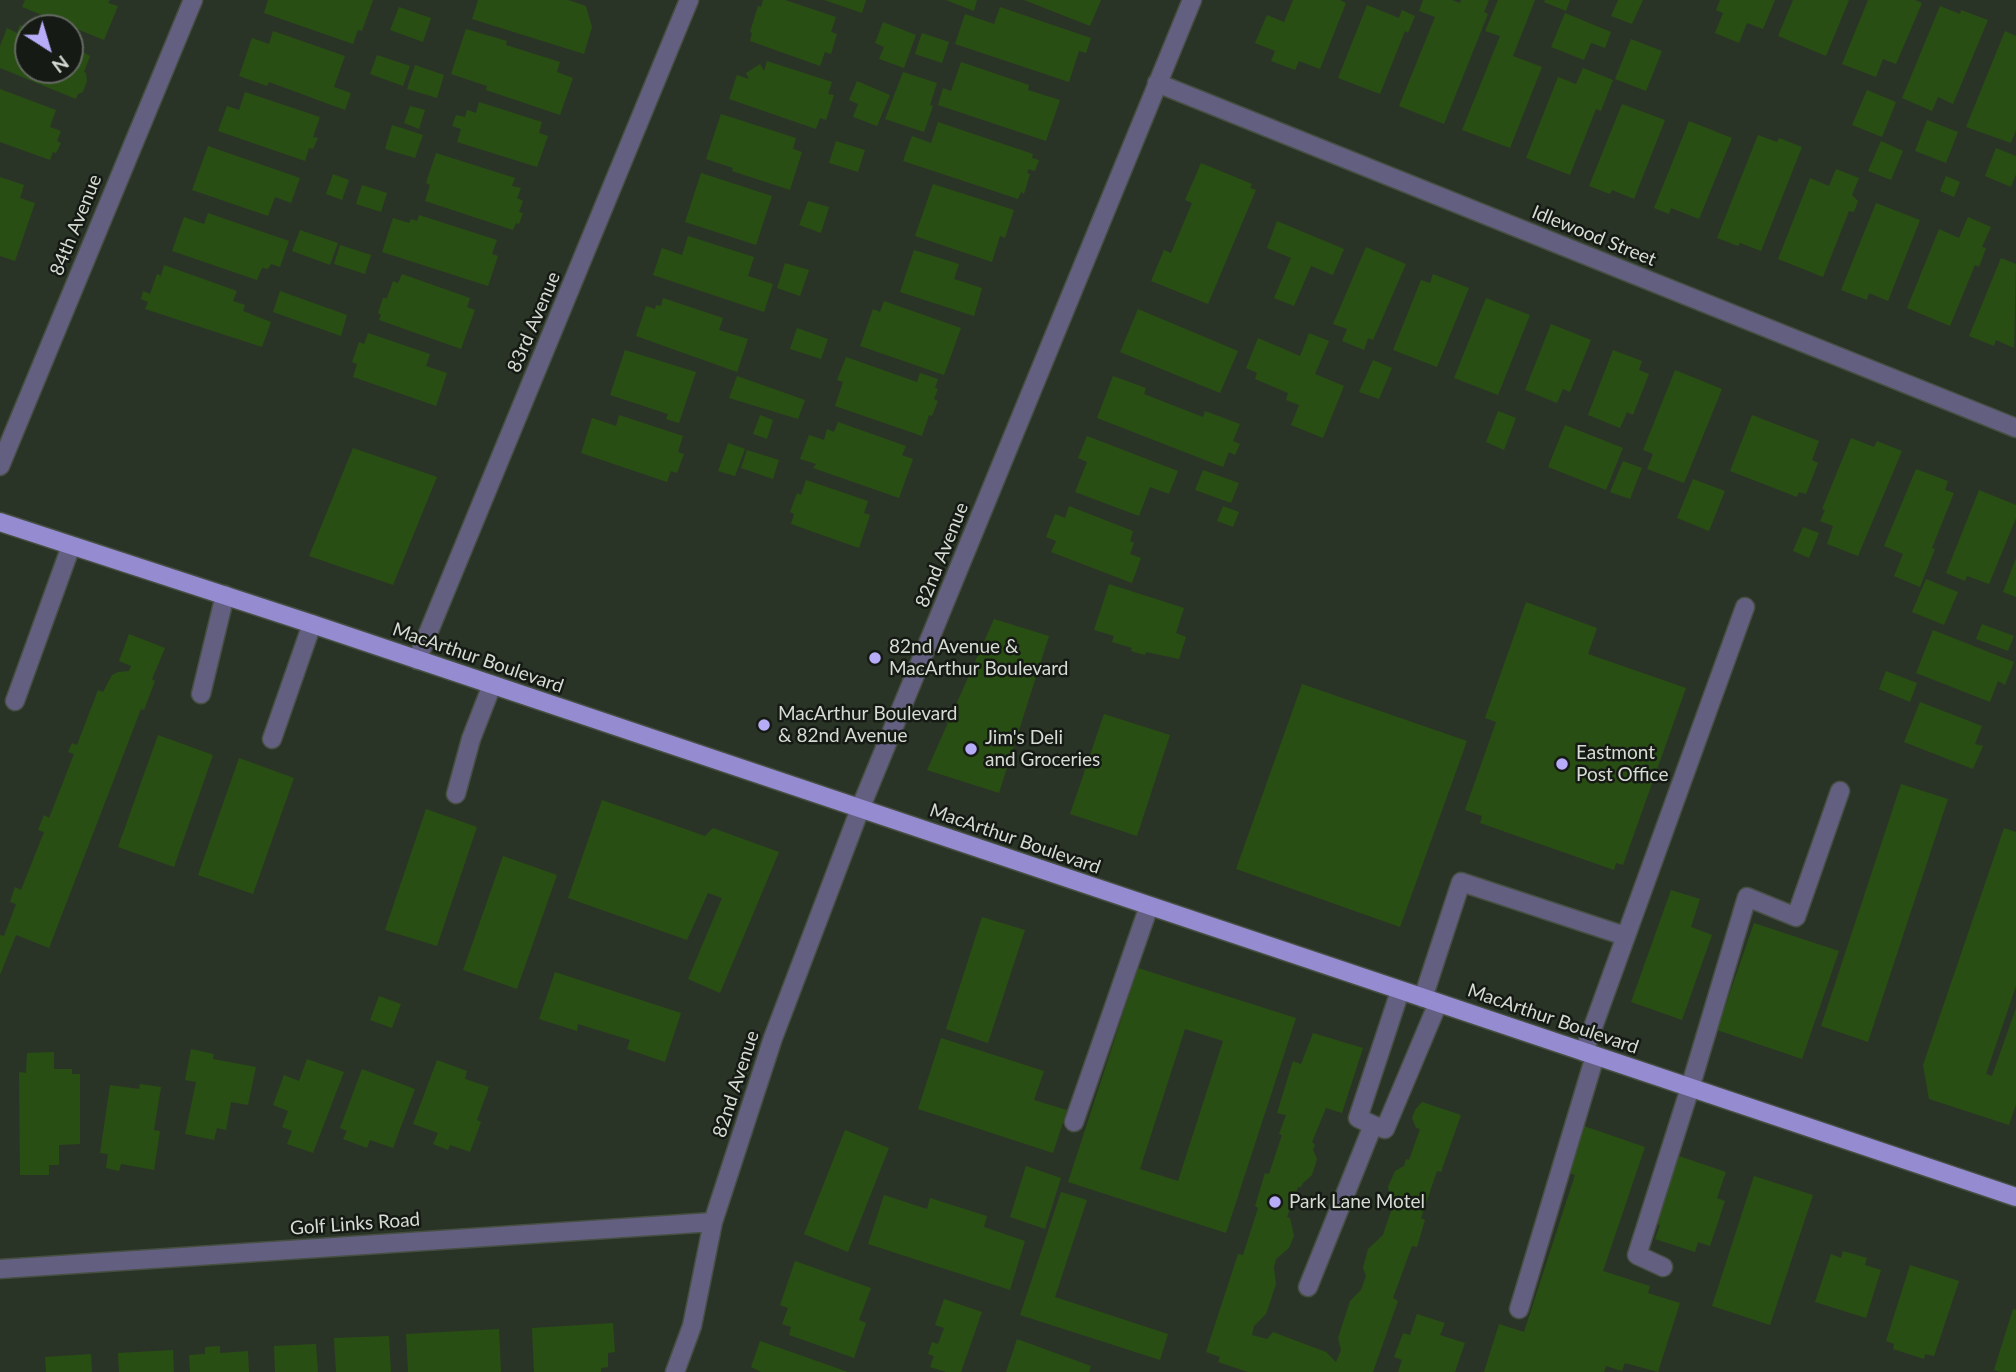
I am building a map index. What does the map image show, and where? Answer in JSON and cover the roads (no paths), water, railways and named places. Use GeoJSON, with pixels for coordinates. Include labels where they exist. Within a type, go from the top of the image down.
{"type":"FeatureCollection","features":[{"type":"Feature","properties":{"kind":"main road","name":"MacArthur Boulevard"},"geometry":{"type":"LineString","coordinates":[[0,522],[312,624],[2016,1198]]}},
{"type":"Feature","properties":{"kind":"street","name":"84th Avenue"},"geometry":{"type":"LineString","coordinates":[[0,466],[193,0]]}},
{"type":"Feature","properties":{"kind":"street","name":"83rd Avenue"},"geometry":{"type":"LineString","coordinates":[[417,660],[689,0]]}},
{"type":"Feature","properties":{"kind":"street","name":"82nd Avenue"},"geometry":{"type":"LineString","coordinates":[[675,1372],[692,1326],[713,1222],[772,1038],[860,809],[1192,0]]}},
{"type":"Feature","properties":{"kind":"street","name":"Idlewood Street"},"geometry":{"type":"LineString","coordinates":[[1157,83],[2016,428]]}},
{"type":"Feature","properties":{"kind":"street"},"geometry":{"type":"LineString","coordinates":[[15,701],[71,546]]}},
{"type":"Feature","properties":{"kind":"street"},"geometry":{"type":"LineString","coordinates":[[201,694],[225,596]]}},
{"type":"Feature","properties":{"kind":"street"},"geometry":{"type":"LineString","coordinates":[[1519,1309],[1625,936],[1745,607]]}},
{"type":"Feature","properties":{"kind":"street"},"geometry":{"type":"LineString","coordinates":[[272,739],[312,624]]}},
{"type":"Feature","properties":{"kind":"street"},"geometry":{"type":"LineString","coordinates":[[456,794],[471,739],[492,685]]}},
{"type":"Feature","properties":{"kind":"street"},"geometry":{"type":"LineString","coordinates":[[1663,1267],[1637,1255],[1747,897],[1796,917],[1840,791]]}},
{"type":"Feature","properties":{"kind":"street"},"geometry":{"type":"LineString","coordinates":[[1365,1121],[1385,1129],[1431,1001],[1461,882],[1625,936]]}},
{"type":"Feature","properties":{"kind":"street"},"geometry":{"type":"LineString","coordinates":[[1074,1122],[1149,906]]}},
{"type":"Feature","properties":{"kind":"street"},"geometry":{"type":"LineString","coordinates":[[1308,1287],[1365,1121],[1400,990]]}},
{"type":"Feature","properties":{"kind":"street","name":"Golf Links Road"},"geometry":{"type":"LineString","coordinates":[[0,1269],[713,1222]]}},
{"type":"Feature","properties":{"kind":"place","name":"82nd Avenue & MacArthur Boulevard"},"geometry":{"type":"Point","coordinates":[875,658]}},
{"type":"Feature","properties":{"kind":"place","name":"MacArthur Boulevard & 82nd Avenue"},"geometry":{"type":"Point","coordinates":[764,725]}},
{"type":"Feature","properties":{"kind":"place","name":"Jim's Deli and Groceries"},"geometry":{"type":"Point","coordinates":[971,749]}},
{"type":"Feature","properties":{"kind":"place","name":"Eastmont Post Office"},"geometry":{"type":"Point","coordinates":[1562,764]}},
{"type":"Feature","properties":{"kind":"place","name":"Park Lane Motel"},"geometry":{"type":"Point","coordinates":[1275,1202]}}]}
